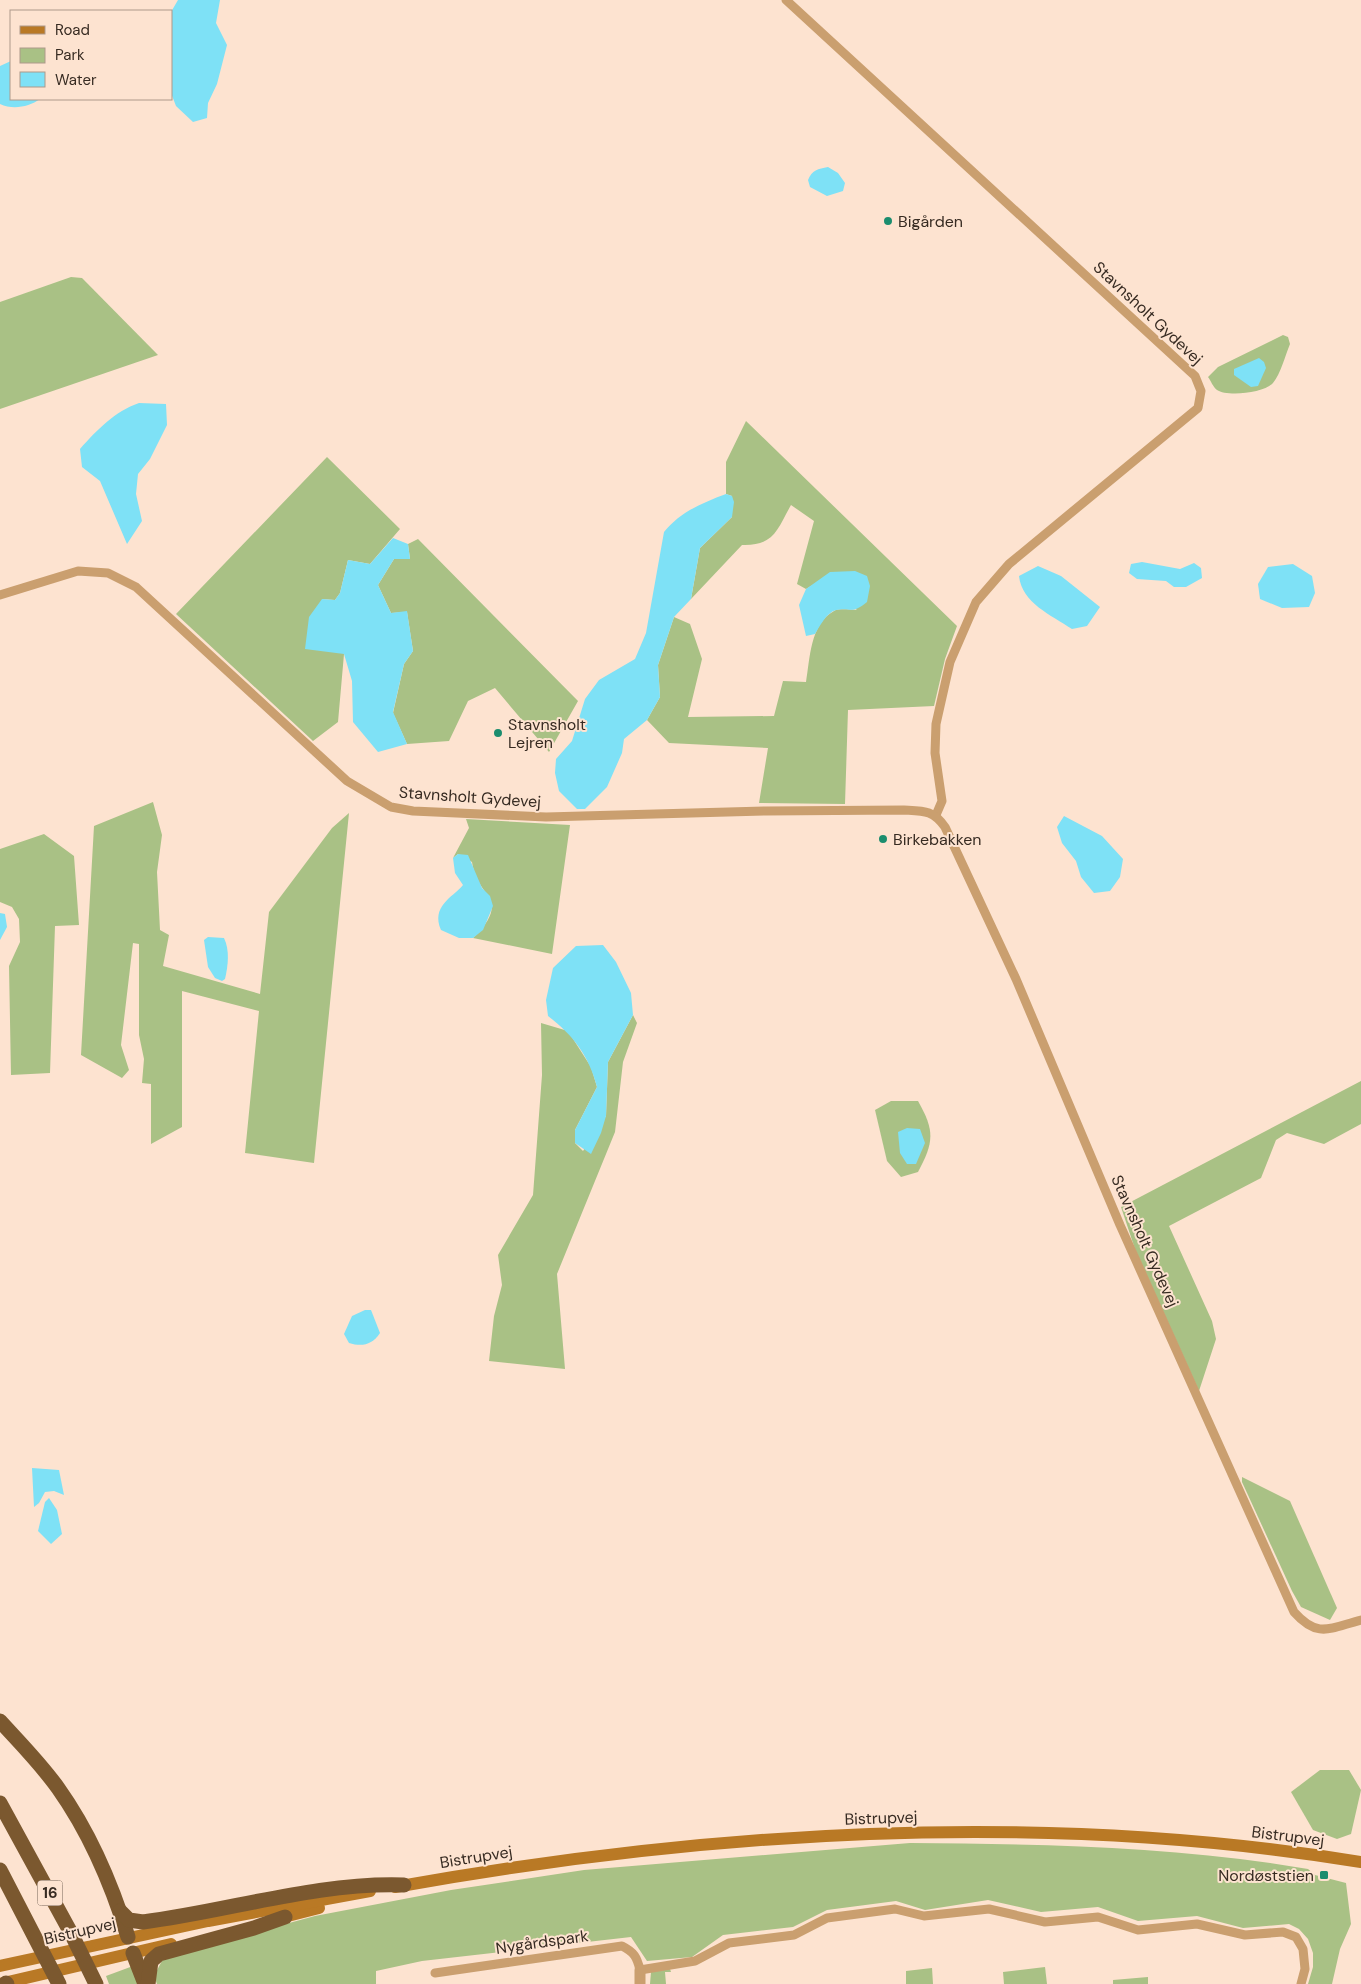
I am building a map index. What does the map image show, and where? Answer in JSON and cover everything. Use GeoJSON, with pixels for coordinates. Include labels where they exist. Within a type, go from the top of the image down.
{"type":"FeatureCollection","features":[{"type":"Feature","properties":{"kind":"highway"},"geometry":{"type":"LineString","coordinates":[[0,1721],[42,1768],[78,1818],[104,1871],[128,1937]]}},
{"type":"Feature","properties":{"kind":"highway","name":"16"},"geometry":{"type":"LineString","coordinates":[[0,1803],[62,1915],[96,1984]]}},
{"type":"Feature","properties":{"kind":"highway","name":"16"},"geometry":{"type":"LineString","coordinates":[[0,1870],[59,1984]]}},
{"type":"Feature","properties":{"kind":"highway"},"geometry":{"type":"LineString","coordinates":[[120,1911],[129,1920],[143,1922],[286,1896],[368,1884],[404,1885]]}},
{"type":"Feature","properties":{"kind":"highway"},"geometry":{"type":"LineString","coordinates":[[147,1984],[151,1961],[159,1954],[254,1928],[286,1917]]}},
{"type":"Feature","properties":{"kind":"highway"},"geometry":{"type":"LineString","coordinates":[[133,1953],[147,1984]]}},
{"type":"Feature","properties":{"kind":"main road","name":"Bistrupvej"},"geometry":{"type":"LineString","coordinates":[[0,1966],[208,1920],[404,1885],[572,1859],[693,1845],[821,1836],[1046,1833],[1250,1847],[1361,1862]]}},
{"type":"Feature","properties":{"kind":"main road","name":"Bistrupvej"},"geometry":{"type":"LineString","coordinates":[[3,1980],[133,1953],[286,1917],[404,1885]]}},
{"type":"Feature","properties":{"kind":"main road"},"geometry":{"type":"LineString","coordinates":[[128,1937],[133,1953]]}},
{"type":"Feature","properties":{"kind":"street","name":"Stavnsholt Gydevej"},"geometry":{"type":"LineString","coordinates":[[786,0],[1195,376],[1202,391],[1198,408],[1009,564],[976,602],[950,662],[936,724],[936,752],[942,800],[936,815]]}},
{"type":"Feature","properties":{"kind":"street","name":"Stavnsholt Gydevej"},"geometry":{"type":"LineString","coordinates":[[0,595],[78,571],[108,573],[136,586],[347,781],[391,808],[413,811],[546,817],[854,810],[922,811],[936,815],[946,827],[1016,979],[1120,1225],[1294,1612],[1304,1623],[1314,1629],[1327,1629],[1361,1620]]}},
{"type":"Feature","properties":{"kind":"street"},"geometry":{"type":"LineString","coordinates":[[640,1984],[640,1970],[694,1961],[729,1943],[794,1935],[827,1918],[895,1909],[924,1916],[989,1909],[1045,1922],[1098,1917],[1138,1930],[1198,1924],[1245,1935],[1284,1932],[1296,1937],[1303,1949],[1305,1969],[1301,1984]]}},
{"type":"Feature","properties":{"kind":"street","name":"Nygårdspark"},"geometry":{"type":"LineString","coordinates":[[435,1973],[622,1946],[631,1950],[637,1958],[640,1970]]}},
{"type":"Feature","properties":{"kind":"green space"},"geometry":{"type":"Polygon","coordinates":[[[71,277],[82,278],[158,355],[0,409],[0,302],[71,277]]]}},
{"type":"Feature","properties":{"kind":"green space"},"geometry":{"type":"Polygon","coordinates":[[[1283,335],[1288,337],[1290,344],[1283,364],[1273,383],[1262,389],[1246,393],[1222,392],[1214,387],[1208,377],[1218,367],[1283,335]]]}},
{"type":"Feature","properties":{"kind":"green space"},"geometry":{"type":"Polygon","coordinates":[[[746,421],[957,626],[945,659],[934,706],[848,710],[845,804],[759,803],[768,748],[669,743],[647,720],[660,697],[658,665],[674,617],[690,624],[702,659],[688,717],[774,716],[783,681],[806,682],[812,643],[820,624],[836,610],[857,610],[818,582],[806,589],[797,584],[814,521],[791,505],[773,535],[761,543],[742,545],[691,599],[700,548],[732,517],[732,496],[726,494],[726,462],[746,421]]]}},
{"type":"Feature","properties":{"kind":"green space"},"geometry":{"type":"Polygon","coordinates":[[[327,457],[400,529],[370,564],[348,560],[340,593],[335,600],[322,599],[344,654],[338,722],[313,741],[176,614],[327,457]]]}},
{"type":"Feature","properties":{"kind":"green space"},"geometry":{"type":"Polygon","coordinates":[[[418,539],[578,701],[549,752],[495,688],[468,701],[449,741],[407,744],[393,713],[404,664],[413,651],[407,612],[391,613],[378,585],[394,559],[410,559],[408,544],[418,539]]]}},
{"type":"Feature","properties":{"kind":"green space"},"geometry":{"type":"Polygon","coordinates":[[[153,802],[162,835],[157,872],[160,930],[169,935],[163,966],[260,994],[269,912],[332,828],[349,813],[314,1163],[245,1153],[259,1011],[182,991],[182,1127],[151,1144],[151,1084],[142,1083],[144,1059],[139,1035],[139,944],[133,943],[121,1045],[129,1070],[122,1078],[81,1055],[94,826],[153,802]]]}},
{"type":"Feature","properties":{"kind":"green space"},"geometry":{"type":"Polygon","coordinates":[[[466,819],[570,825],[552,954],[473,938],[485,925],[492,906],[475,874],[472,862],[458,854],[453,858],[469,828],[466,819]]]}},
{"type":"Feature","properties":{"kind":"green space"},"geometry":{"type":"Polygon","coordinates":[[[44,834],[74,856],[79,925],[55,926],[50,1073],[11,1075],[9,966],[20,942],[19,919],[12,907],[0,902],[0,849],[44,834]]]}},
{"type":"Feature","properties":{"kind":"green space"},"geometry":{"type":"Polygon","coordinates":[[[633,1015],[637,1023],[623,1062],[615,1132],[557,1274],[565,1369],[489,1361],[494,1316],[502,1285],[498,1255],[533,1195],[542,1075],[541,1023],[568,1031],[591,1067],[597,1087],[575,1130],[575,1143],[583,1151],[606,1116],[608,1062],[633,1015]]]}},
{"type":"Feature","properties":{"kind":"green space"},"geometry":{"type":"Polygon","coordinates":[[[1361,1081],[1361,1124],[1324,1144],[1287,1133],[1276,1140],[1261,1178],[1169,1226],[1212,1321],[1216,1339],[1199,1391],[1135,1249],[1121,1207],[1361,1081]]]}},
{"type":"Feature","properties":{"kind":"green space"},"geometry":{"type":"Polygon","coordinates":[[[891,1101],[918,1101],[924,1111],[930,1129],[930,1144],[918,1172],[901,1177],[887,1161],[875,1110],[891,1101]]]}},
{"type":"Feature","properties":{"kind":"green space"},"geometry":{"type":"Polygon","coordinates":[[[1242,1477],[1290,1501],[1337,1608],[1330,1620],[1301,1607],[1242,1482],[1242,1477]]]}},
{"type":"Feature","properties":{"kind":"green space"},"geometry":{"type":"Polygon","coordinates":[[[1320,1770],[1349,1770],[1361,1790],[1351,1834],[1337,1839],[1313,1830],[1291,1792],[1320,1770]]]}},
{"type":"Feature","properties":{"kind":"green space"},"geometry":{"type":"Polygon","coordinates":[[[910,1843],[1010,1844],[1159,1851],[1209,1855],[1308,1869],[1315,1875],[1346,1883],[1351,1924],[1340,1949],[1332,1984],[1308,1984],[1313,1967],[1313,1953],[1308,1939],[1299,1929],[1289,1924],[1243,1928],[1197,1916],[1138,1921],[1098,1907],[1041,1912],[988,1900],[925,1910],[896,1901],[827,1910],[793,1927],[723,1935],[692,1957],[647,1961],[631,1937],[422,1961],[376,1971],[376,1984],[157,1984],[154,1976],[164,1957],[315,1916],[451,1890],[584,1870],[910,1843]]]}},
{"type":"Feature","properties":{"kind":"green space"},"geometry":{"type":"Polygon","coordinates":[[[133,1966],[139,1984],[109,1984],[106,1976],[133,1966]]]}},
{"type":"Feature","properties":{"kind":"green space"},"geometry":{"type":"Polygon","coordinates":[[[1045,1967],[1047,1984],[1004,1984],[1003,1972],[1045,1967]]]}},
{"type":"Feature","properties":{"kind":"green space"},"geometry":{"type":"Polygon","coordinates":[[[932,1968],[933,1984],[906,1984],[906,1971],[932,1968]]]}},
{"type":"Feature","properties":{"kind":"green space"},"geometry":{"type":"Polygon","coordinates":[[[670,1969],[671,1972],[665,1972],[666,1984],[650,1984],[651,1972],[670,1969]]]}},
{"type":"Feature","properties":{"kind":"green space"},"geometry":{"type":"Polygon","coordinates":[[[1148,1977],[1148,1984],[1113,1984],[1113,1980],[1148,1977]]]}},
{"type":"Feature","properties":{"kind":"water"},"geometry":{"type":"Polygon","coordinates":[[[178,0],[220,0],[216,23],[227,45],[217,84],[208,103],[207,118],[193,122],[176,106],[172,96],[172,10],[178,0]]]}},
{"type":"Feature","properties":{"kind":"water"},"geometry":{"type":"Polygon","coordinates":[[[10,61],[10,100],[38,100],[21,107],[10,107],[0,104],[0,66],[10,61]]]}},
{"type":"Feature","properties":{"kind":"water"},"geometry":{"type":"Polygon","coordinates":[[[828,167],[838,173],[845,183],[843,191],[827,196],[810,187],[808,180],[816,170],[828,167]]]}},
{"type":"Feature","properties":{"kind":"water"},"geometry":{"type":"Polygon","coordinates":[[[1259,358],[1264,362],[1266,368],[1258,386],[1251,387],[1234,375],[1234,369],[1259,358]]]}},
{"type":"Feature","properties":{"kind":"water"},"geometry":{"type":"Polygon","coordinates":[[[139,403],[166,404],[167,425],[150,459],[138,474],[136,494],[142,521],[127,544],[100,481],[82,467],[80,449],[114,416],[139,403]]]}},
{"type":"Feature","properties":{"kind":"water"},"geometry":{"type":"Polygon","coordinates":[[[726,494],[732,496],[734,502],[732,517],[700,548],[691,599],[674,617],[658,665],[660,697],[647,720],[624,739],[622,753],[607,787],[585,809],[577,809],[559,791],[555,773],[556,759],[572,741],[585,699],[599,680],[635,659],[646,633],[664,532],[684,514],[726,494]]]}},
{"type":"Feature","properties":{"kind":"water"},"geometry":{"type":"Polygon","coordinates":[[[393,538],[408,544],[410,559],[394,559],[378,585],[391,613],[407,611],[413,651],[404,664],[393,712],[407,744],[378,752],[353,722],[352,681],[344,654],[305,649],[309,617],[322,599],[335,600],[340,593],[348,560],[370,564],[393,538]]]}},
{"type":"Feature","properties":{"kind":"water"},"geometry":{"type":"Polygon","coordinates":[[[1142,562],[1180,569],[1194,563],[1201,568],[1202,578],[1186,587],[1174,587],[1166,581],[1137,579],[1129,573],[1131,564],[1142,562]]]}},
{"type":"Feature","properties":{"kind":"water"},"geometry":{"type":"Polygon","coordinates":[[[1293,564],[1312,576],[1315,593],[1309,607],[1282,608],[1260,599],[1258,584],[1268,567],[1293,564]]]}},
{"type":"Feature","properties":{"kind":"water"},"geometry":{"type":"Polygon","coordinates":[[[1038,566],[1061,576],[1100,607],[1087,626],[1072,629],[1039,607],[1026,594],[1019,576],[1038,566]]]}},
{"type":"Feature","properties":{"kind":"water"},"geometry":{"type":"Polygon","coordinates":[[[855,571],[867,576],[870,586],[867,602],[858,608],[841,609],[832,612],[815,634],[806,636],[799,605],[806,589],[830,572],[855,571]]]}},
{"type":"Feature","properties":{"kind":"water"},"geometry":{"type":"Polygon","coordinates":[[[1064,816],[1102,836],[1123,859],[1120,877],[1110,891],[1094,893],[1081,877],[1076,861],[1062,843],[1057,827],[1064,816]]]}},
{"type":"Feature","properties":{"kind":"water"},"geometry":{"type":"Polygon","coordinates":[[[458,854],[468,855],[482,888],[490,896],[493,906],[483,930],[473,938],[459,938],[441,930],[439,922],[439,915],[444,903],[463,885],[455,873],[453,858],[458,854]]]}},
{"type":"Feature","properties":{"kind":"water"},"geometry":{"type":"Polygon","coordinates":[[[0,913],[5,914],[7,927],[0,940],[0,913]]]}},
{"type":"Feature","properties":{"kind":"water"},"geometry":{"type":"Polygon","coordinates":[[[208,937],[224,938],[226,943],[228,963],[225,979],[222,981],[215,978],[208,967],[204,940],[208,937]]]}},
{"type":"Feature","properties":{"kind":"water"},"geometry":{"type":"Polygon","coordinates":[[[603,945],[616,962],[631,993],[633,1015],[608,1062],[606,1116],[601,1133],[591,1154],[575,1143],[575,1130],[597,1087],[594,1076],[585,1056],[573,1039],[548,1016],[546,1000],[553,968],[576,946],[603,945]]]}},
{"type":"Feature","properties":{"kind":"water"},"geometry":{"type":"Polygon","coordinates":[[[907,1128],[920,1129],[925,1143],[916,1164],[907,1164],[900,1153],[898,1132],[907,1128]]]}},
{"type":"Feature","properties":{"kind":"water"},"geometry":{"type":"Polygon","coordinates":[[[365,1310],[371,1310],[380,1333],[374,1340],[366,1344],[349,1343],[344,1334],[352,1316],[365,1310]]]}},
{"type":"Feature","properties":{"kind":"water"},"geometry":{"type":"Polygon","coordinates":[[[32,1468],[59,1470],[64,1495],[54,1491],[45,1492],[39,1503],[34,1507],[32,1468]]]}},
{"type":"Feature","properties":{"kind":"water"},"geometry":{"type":"Polygon","coordinates":[[[49,1498],[57,1510],[62,1534],[51,1544],[38,1531],[45,1502],[49,1498]]]}},
{"type":"Feature","properties":{"kind":"place","name":"Bigården"},"geometry":{"type":"Point","coordinates":[888,221]}},
{"type":"Feature","properties":{"kind":"place","name":"Stavnsholt Lejren"},"geometry":{"type":"Point","coordinates":[498,733]}},
{"type":"Feature","properties":{"kind":"place","name":"Birkebakken"},"geometry":{"type":"Point","coordinates":[883,839]}},
{"type":"Feature","properties":{"kind":"place","name":"Nordøststien"},"geometry":{"type":"Point","coordinates":[1324,1875]}}]}
